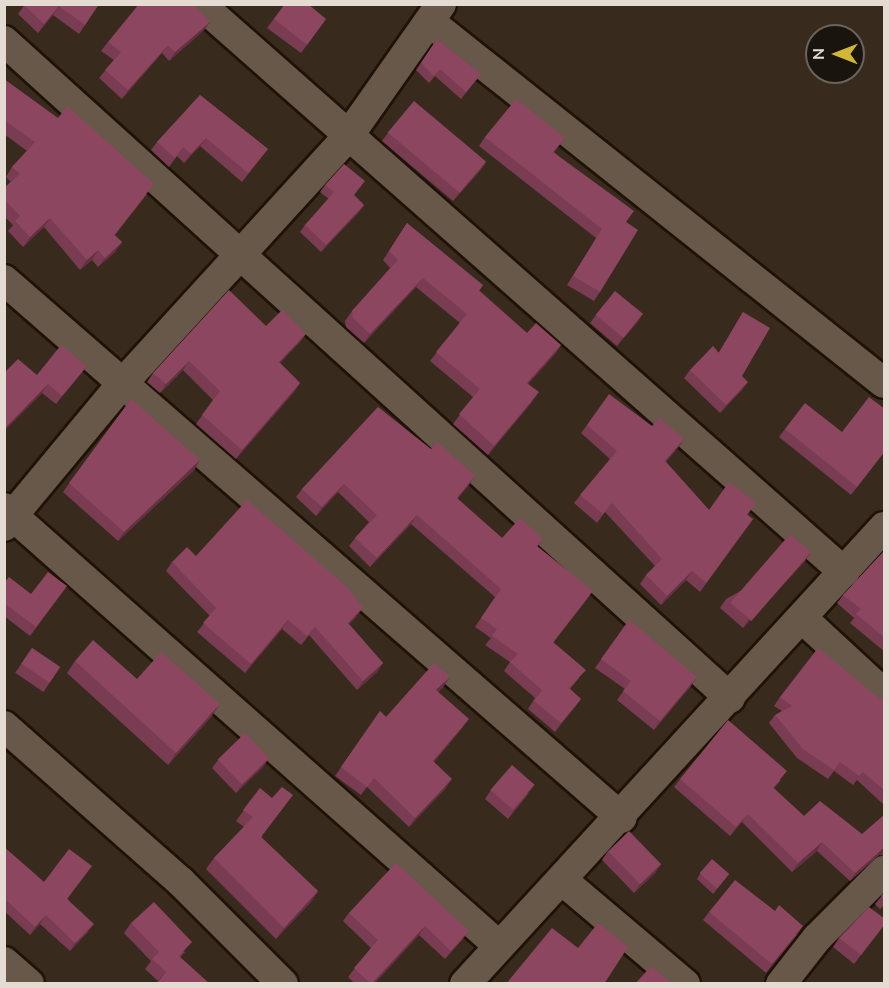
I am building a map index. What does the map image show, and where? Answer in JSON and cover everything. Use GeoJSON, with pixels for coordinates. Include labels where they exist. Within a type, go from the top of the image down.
{"type":"FeatureCollection","features":[{"type":"Feature","properties":{"kind":"street"},"geometry":{"type":"LineString","coordinates":[[200,4],[844,572]]}},
{"type":"Feature","properties":{"kind":"street"},"geometry":{"type":"LineString","coordinates":[[500,946],[8,517],[122,384],[349,135],[435,13],[885,383]]}},
{"type":"Feature","properties":{"kind":"street"},"geometry":{"type":"LineString","coordinates":[[4,41],[241,252],[730,698]]}},
{"type":"Feature","properties":{"kind":"street"},"geometry":{"type":"LineString","coordinates":[[4,280],[622,818]]}},
{"type":"Feature","properties":{"kind":"street"},"geometry":{"type":"LineString","coordinates":[[465,984],[622,818],[885,527]]}},
{"type":"Feature","properties":{"kind":"street"},"geometry":{"type":"LineString","coordinates":[[802,618],[885,693]]}},
{"type":"Feature","properties":{"kind":"street"},"geometry":{"type":"LineString","coordinates":[[4,726],[182,882],[283,984]]}},
{"type":"Feature","properties":{"kind":"street"},"geometry":{"type":"LineString","coordinates":[[781,984],[817,938],[885,872]]}},
{"type":"Feature","properties":{"kind":"street"},"geometry":{"type":"LineString","coordinates":[[562,880],[685,984]]}},
{"type":"Feature","properties":{"kind":"street"},"geometry":{"type":"LineString","coordinates":[[4,962],[29,984]]}},
{"type":"Feature","properties":{"kind":"building"},"geometry":{"type":"Polygon","coordinates":[[[25,4],[99,4],[85,25],[59,6],[44,24],[25,4]]]}},
{"type":"Feature","properties":{"kind":"building"},"geometry":{"type":"Polygon","coordinates":[[[139,4],[193,4],[210,22],[175,52],[168,45],[128,90],[105,70],[121,52],[108,42],[139,4]]]}},
{"type":"Feature","properties":{"kind":"building"},"geometry":{"type":"Polygon","coordinates":[[[285,4],[308,4],[326,19],[307,45],[274,19],[285,4]]]}},
{"type":"Feature","properties":{"kind":"building"},"geometry":{"type":"Polygon","coordinates":[[[437,39],[481,74],[466,92],[440,69],[434,76],[421,63],[437,39]]]}},
{"type":"Feature","properties":{"kind":"building"},"geometry":{"type":"Polygon","coordinates":[[[4,79],[58,118],[67,106],[154,184],[114,235],[122,242],[105,258],[98,250],[87,260],[50,218],[30,237],[15,221],[20,216],[4,199],[4,188],[20,174],[12,167],[35,142],[4,120],[4,79]]]}},
{"type":"Feature","properties":{"kind":"building"},"geometry":{"type":"Polygon","coordinates":[[[200,95],[268,149],[248,173],[206,138],[191,154],[183,147],[175,158],[157,142],[200,95]]]}},
{"type":"Feature","properties":{"kind":"building"},"geometry":{"type":"Polygon","coordinates":[[[516,99],[565,138],[553,152],[634,211],[626,222],[638,230],[600,292],[573,276],[602,229],[485,137],[516,99]]]}},
{"type":"Feature","properties":{"kind":"building"},"geometry":{"type":"Polygon","coordinates":[[[414,101],[486,161],[460,193],[388,132],[414,101]]]}},
{"type":"Feature","properties":{"kind":"building"},"geometry":{"type":"Polygon","coordinates":[[[344,164],[365,181],[354,195],[364,205],[326,245],[305,225],[334,192],[325,185],[344,164]]]}},
{"type":"Feature","properties":{"kind":"building"},"geometry":{"type":"Polygon","coordinates":[[[407,223],[483,285],[479,291],[527,333],[536,323],[561,345],[527,383],[539,392],[494,446],[459,414],[480,389],[436,352],[467,314],[423,278],[370,334],[353,318],[352,311],[398,260],[389,251],[407,223]]]}},
{"type":"Feature","properties":{"kind":"building"},"geometry":{"type":"Polygon","coordinates":[[[229,290],[266,326],[282,310],[306,334],[279,362],[300,383],[242,450],[202,415],[220,391],[189,361],[166,384],[153,373],[229,290]]]}},
{"type":"Feature","properties":{"kind":"building"},"geometry":{"type":"Polygon","coordinates":[[[615,291],[643,314],[623,338],[595,315],[615,291]]]}},
{"type":"Feature","properties":{"kind":"building"},"geometry":{"type":"Polygon","coordinates":[[[743,312],[770,328],[742,376],[748,382],[726,405],[690,370],[713,346],[719,353],[743,312]]]}},
{"type":"Feature","properties":{"kind":"building"},"geometry":{"type":"Polygon","coordinates":[[[61,345],[87,366],[62,396],[48,384],[4,429],[4,373],[18,359],[37,375],[61,345]]]}},
{"type":"Feature","properties":{"kind":"building"},"geometry":{"type":"Polygon","coordinates":[[[609,394],[652,426],[659,418],[684,439],[665,461],[709,510],[729,482],[756,503],[747,515],[753,519],[706,583],[692,571],[667,596],[646,575],[662,559],[612,503],[603,514],[580,495],[617,451],[587,425],[609,394]]]}},
{"type":"Feature","properties":{"kind":"building"},"geometry":{"type":"Polygon","coordinates":[[[869,397],[885,409],[885,451],[857,487],[785,429],[805,403],[842,432],[869,397]]]}},
{"type":"Feature","properties":{"kind":"building"},"geometry":{"type":"Polygon","coordinates":[[[131,399],[200,460],[124,532],[69,483],[131,399]]]}},
{"type":"Feature","properties":{"kind":"building"},"geometry":{"type":"Polygon","coordinates":[[[378,407],[431,449],[437,442],[475,476],[457,498],[502,538],[520,518],[543,539],[537,546],[593,591],[553,642],[586,670],[569,688],[581,699],[561,723],[534,701],[542,690],[510,662],[518,654],[492,636],[497,629],[481,618],[501,589],[417,515],[377,558],[355,538],[377,515],[344,484],[322,507],[302,489],[378,407]]]}},
{"type":"Feature","properties":{"kind":"building"},"geometry":{"type":"Polygon","coordinates":[[[247,500],[348,588],[363,608],[348,623],[383,663],[363,681],[315,627],[307,636],[288,620],[251,664],[203,623],[216,608],[172,562],[187,547],[196,556],[247,500]]]}},
{"type":"Feature","properties":{"kind":"building"},"geometry":{"type":"Polygon","coordinates":[[[790,534],[811,552],[751,621],[730,603],[790,534]]]}},
{"type":"Feature","properties":{"kind":"building"},"geometry":{"type":"Polygon","coordinates":[[[885,550],[885,638],[856,614],[861,609],[843,595],[885,550]]]}},
{"type":"Feature","properties":{"kind":"building"},"geometry":{"type":"Polygon","coordinates":[[[48,572],[67,586],[36,627],[4,603],[4,583],[9,577],[31,594],[48,572]]]}},
{"type":"Feature","properties":{"kind":"building"},"geometry":{"type":"Polygon","coordinates":[[[629,620],[697,677],[660,721],[623,691],[631,681],[601,659],[629,620]]]}},
{"type":"Feature","properties":{"kind":"building"},"geometry":{"type":"Polygon","coordinates":[[[93,640],[137,679],[161,652],[220,704],[176,753],[75,661],[93,640]]]}},
{"type":"Feature","properties":{"kind":"building"},"geometry":{"type":"Polygon","coordinates":[[[32,648],[60,667],[50,683],[21,664],[32,648]]]}},
{"type":"Feature","properties":{"kind":"building"},"geometry":{"type":"Polygon","coordinates":[[[818,648],[879,698],[885,700],[885,791],[863,772],[859,776],[840,762],[834,770],[803,749],[775,715],[792,706],[780,697],[818,648]]]}},
{"type":"Feature","properties":{"kind":"building"},"geometry":{"type":"Polygon","coordinates":[[[434,663],[450,677],[436,690],[469,719],[433,761],[452,779],[415,818],[374,778],[367,787],[341,767],[380,711],[386,717],[434,663]]]}},
{"type":"Feature","properties":{"kind":"building"},"geometry":{"type":"Polygon","coordinates":[[[728,720],[787,771],[773,788],[804,816],[820,801],[862,834],[885,814],[885,847],[855,873],[822,842],[798,863],[748,814],[736,827],[680,779],[728,720]]]}},
{"type":"Feature","properties":{"kind":"building"},"geometry":{"type":"Polygon","coordinates":[[[245,733],[269,758],[242,785],[218,759],[245,733]]]}},
{"type":"Feature","properties":{"kind":"building"},"geometry":{"type":"Polygon","coordinates":[[[512,765],[535,785],[513,810],[490,790],[512,765]]]}},
{"type":"Feature","properties":{"kind":"building"},"geometry":{"type":"Polygon","coordinates":[[[282,787],[293,795],[261,837],[318,891],[284,928],[214,858],[253,817],[243,810],[260,788],[272,798],[282,787]]]}},
{"type":"Feature","properties":{"kind":"building"},"geometry":{"type":"Polygon","coordinates":[[[629,831],[661,864],[640,884],[608,851],[629,831]]]}},
{"type":"Feature","properties":{"kind":"building"},"geometry":{"type":"Polygon","coordinates":[[[4,847],[44,882],[69,849],[92,866],[67,899],[94,924],[75,943],[46,915],[35,927],[4,898],[4,847]]]}},
{"type":"Feature","properties":{"kind":"building"},"geometry":{"type":"Polygon","coordinates":[[[712,859],[729,874],[717,888],[700,873],[712,859]]]}},
{"type":"Feature","properties":{"kind":"building"},"geometry":{"type":"Polygon","coordinates":[[[396,863],[469,931],[451,951],[425,926],[371,984],[354,968],[378,940],[349,913],[396,863]]]}},
{"type":"Feature","properties":{"kind":"building"},"geometry":{"type":"Polygon","coordinates":[[[735,880],[775,911],[779,905],[803,926],[772,964],[709,912],[735,880]]]}},
{"type":"Feature","properties":{"kind":"building"},"geometry":{"type":"Polygon","coordinates":[[[154,902],[192,942],[179,956],[210,984],[156,984],[166,972],[152,959],[159,952],[131,923],[154,902]]]}},
{"type":"Feature","properties":{"kind":"building"},"geometry":{"type":"Polygon","coordinates":[[[869,907],[885,919],[885,924],[861,955],[839,938],[869,907]]]}},
{"type":"Feature","properties":{"kind":"building"},"geometry":{"type":"Polygon","coordinates":[[[598,923],[628,947],[604,984],[506,984],[552,928],[578,948],[598,923]]]}},
{"type":"Feature","properties":{"kind":"building"},"geometry":{"type":"Polygon","coordinates":[[[651,966],[673,984],[635,984],[651,966]]]}}]}
